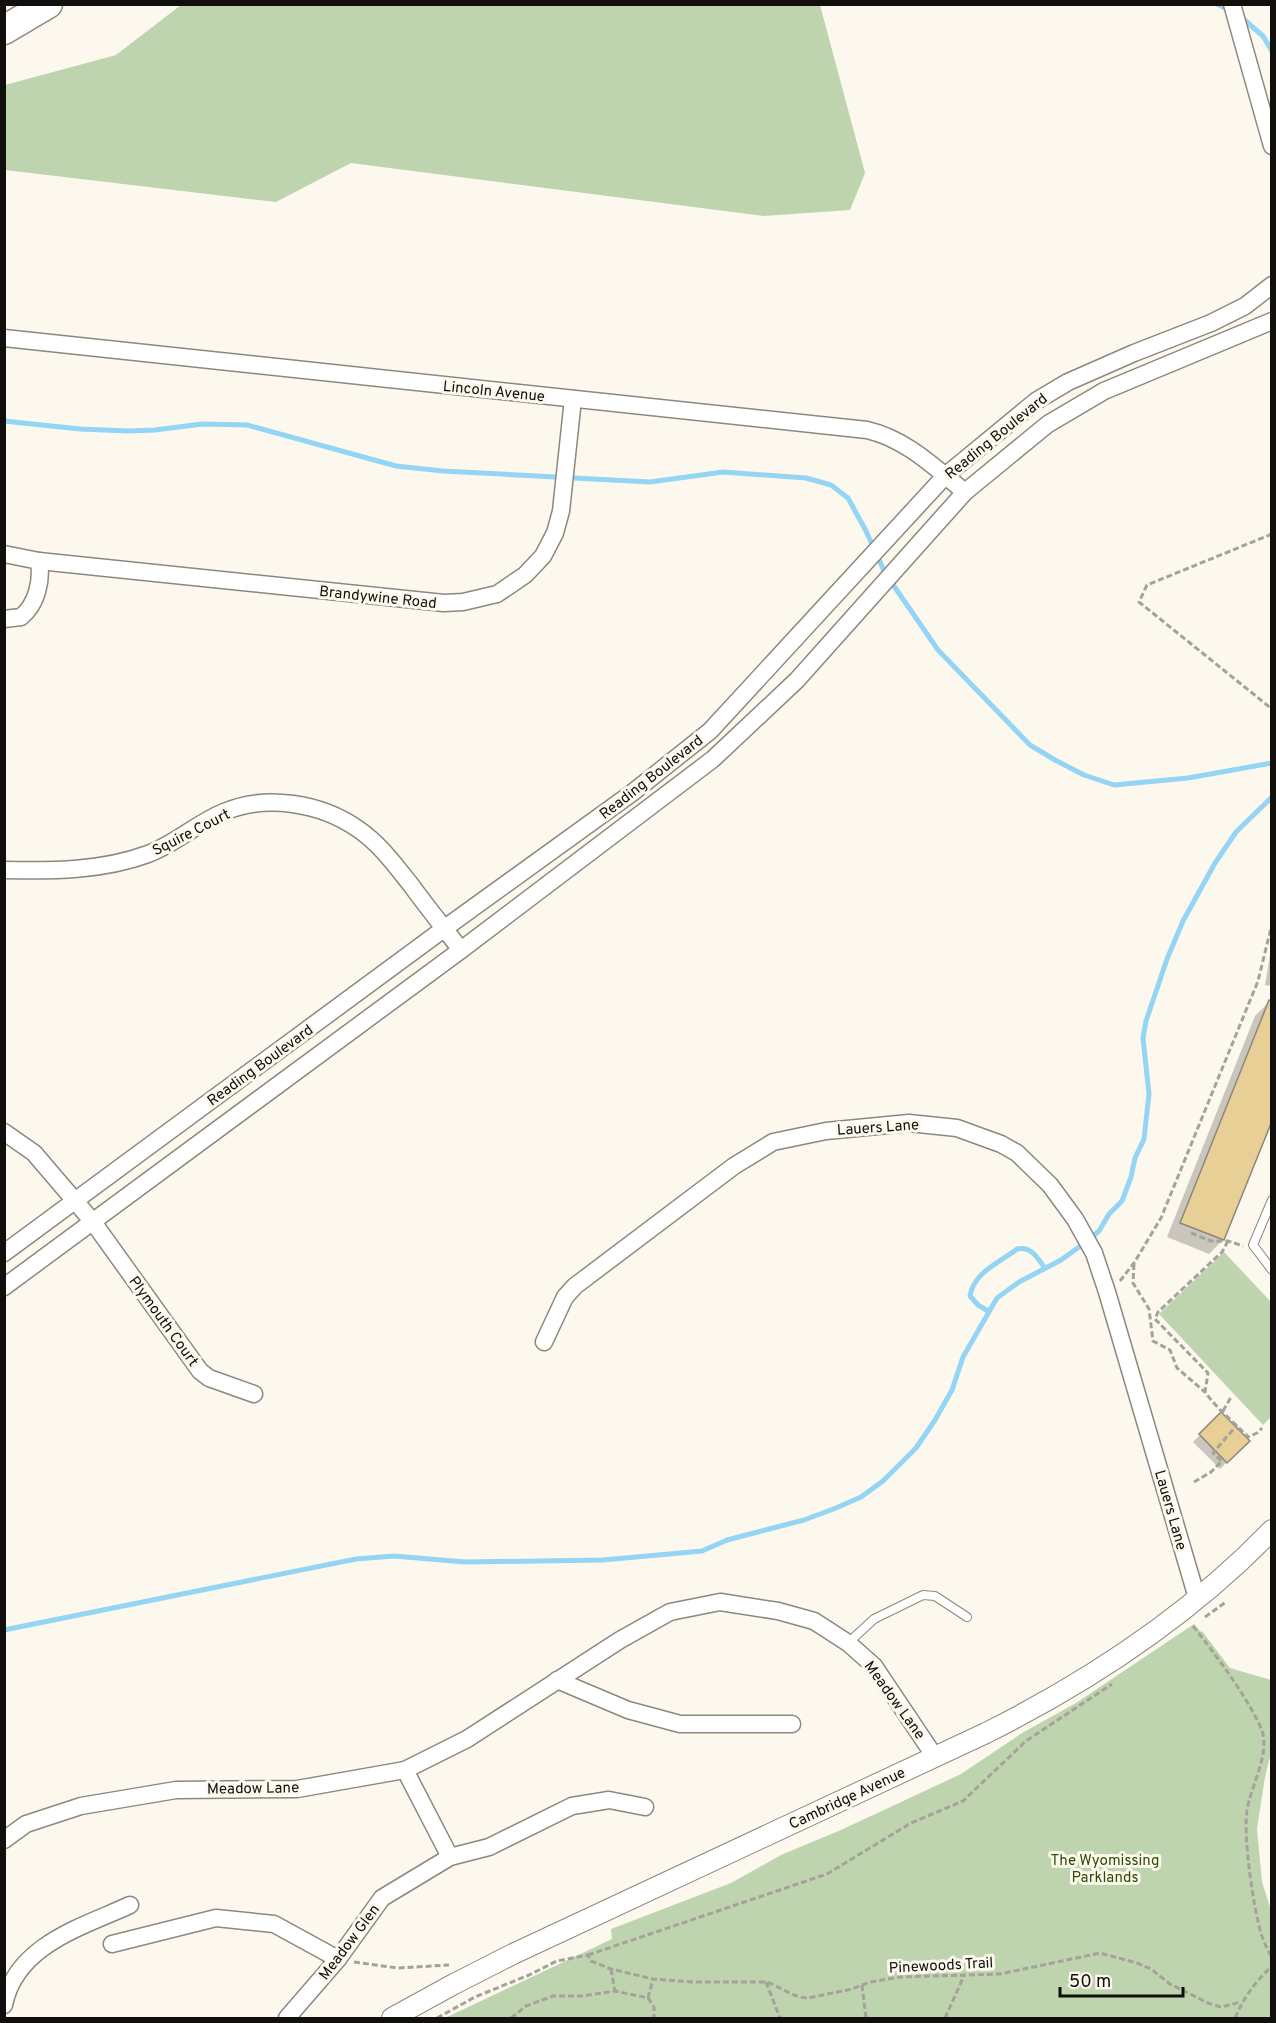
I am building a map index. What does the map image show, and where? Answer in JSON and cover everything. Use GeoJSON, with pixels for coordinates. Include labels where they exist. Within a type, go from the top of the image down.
{"type":"FeatureCollection","features":[{"type":"Feature","properties":{"kind":"highway"},"geometry":{"type":"LineString","coordinates":[[4,30],[48,4]]}},
{"type":"Feature","properties":{"kind":"street"},"geometry":{"type":"LineString","coordinates":[[1233,4],[1272,146]]}},
{"type":"Feature","properties":{"kind":"street","name":"Reading Boulevard"},"geometry":{"type":"LineString","coordinates":[[4,1253],[444,928],[632,793],[710,731],[945,476],[1036,401],[1068,382],[1211,324],[1245,306],[1272,285]]}},
{"type":"Feature","properties":{"kind":"street","name":"Reading Boulevard"},"geometry":{"type":"LineString","coordinates":[[4,1287],[461,950],[713,759],[797,680],[965,492],[1048,424],[1104,391],[1272,321]]}},
{"type":"Feature","properties":{"kind":"street","name":"Lincoln Avenue"},"geometry":{"type":"LineString","coordinates":[[4,338],[867,430],[899,441],[965,492]]}},
{"type":"Feature","properties":{"kind":"street","name":"Brandywine Road"},"geometry":{"type":"LineString","coordinates":[[4,554],[39,561],[444,603],[463,602],[497,594],[537,564],[555,533],[561,511],[573,399]]}},
{"type":"Feature","properties":{"kind":"street"},"geometry":{"type":"LineString","coordinates":[[4,619],[21,617],[34,603],[40,572],[39,561]]}},
{"type":"Feature","properties":{"kind":"street","name":"Squire Court"},"geometry":{"type":"LineString","coordinates":[[4,870],[60,871],[107,865],[149,854],[225,812],[261,804],[281,803],[307,806],[348,822],[375,842],[461,950]]}},
{"type":"Feature","properties":{"kind":"street","name":"Lauers Lane"},"geometry":{"type":"LineString","coordinates":[[544,1342],[565,1297],[574,1286],[734,1166],[773,1142],[826,1131],[909,1123],[942,1125],[974,1133],[1001,1144],[1024,1159],[1050,1185],[1075,1218],[1094,1253],[1197,1598]]}},
{"type":"Feature","properties":{"kind":"street","name":"Plymouth Court"},"geometry":{"type":"LineString","coordinates":[[4,1132],[34,1153],[93,1222],[200,1371],[209,1378],[254,1394]]}},
{"type":"Feature","properties":{"kind":"street","name":"Cambridge Avenue"},"geometry":{"type":"LineString","coordinates":[[392,2019],[513,1954],[1036,1708],[1087,1679],[1171,1620],[1272,1530]]}},
{"type":"Feature","properties":{"kind":"street","name":"Meadow Lane"},"geometry":{"type":"LineString","coordinates":[[4,1840],[26,1824],[81,1806],[176,1790],[297,1789],[405,1770],[466,1739],[620,1640],[670,1612],[720,1602],[778,1611],[814,1622],[848,1643],[874,1666],[935,1757]]}},
{"type":"Feature","properties":{"kind":"street"},"geometry":{"type":"LineString","coordinates":[[557,1680],[628,1710],[680,1724],[792,1724]]}},
{"type":"Feature","properties":{"kind":"street"},"geometry":{"type":"LineString","coordinates":[[405,1770],[450,1857]]}},
{"type":"Feature","properties":{"kind":"street","name":"Meadow Glen"},"geometry":{"type":"LineString","coordinates":[[287,2019],[338,1959],[382,1898],[450,1857],[489,1847],[572,1806],[609,1800],[645,1807]]}},
{"type":"Feature","properties":{"kind":"street"},"geometry":{"type":"LineString","coordinates":[[4,2005],[7,1992],[24,1962],[52,1941],[130,1905]]}},
{"type":"Feature","properties":{"kind":"street"},"geometry":{"type":"LineString","coordinates":[[112,1944],[216,1918],[274,1924],[338,1959]]}},
{"type":"Feature","properties":{"kind":"lane"},"geometry":{"type":"LineString","coordinates":[[1272,1200],[1253,1245],[1272,1270]]}},
{"type":"Feature","properties":{"kind":"lane"},"geometry":{"type":"LineString","coordinates":[[848,1643],[874,1619],[923,1595],[934,1596],[967,1617]]}},
{"type":"Feature","properties":{"kind":"path"},"geometry":{"type":"LineString","coordinates":[[1272,534],[1147,585],[1139,602],[1272,709]]}},
{"type":"Feature","properties":{"kind":"path"},"geometry":{"type":"LineString","coordinates":[[1109,1298],[1134,1263],[1161,1218],[1258,981],[1272,924]]}},
{"type":"Feature","properties":{"kind":"path"},"geometry":{"type":"LineString","coordinates":[[1191,1233],[1211,1241],[1228,1241],[1241,1246],[1253,1245]]}},
{"type":"Feature","properties":{"kind":"path"},"geometry":{"type":"LineString","coordinates":[[1205,1392],[1208,1373],[1155,1319],[1158,1312],[1222,1252],[1228,1241]]}},
{"type":"Feature","properties":{"kind":"path"},"geometry":{"type":"LineString","coordinates":[[1134,1263],[1133,1283],[1149,1309],[1153,1341],[1170,1350],[1176,1368],[1205,1392],[1248,1437],[1262,1428]]}},
{"type":"Feature","properties":{"kind":"path"},"geometry":{"type":"LineString","coordinates":[[1223,1411],[1231,1397]]}},
{"type":"Feature","properties":{"kind":"path"},"geometry":{"type":"LineString","coordinates":[[1194,1482],[1211,1472],[1222,1461],[1213,1453],[1237,1425]]}},
{"type":"Feature","properties":{"kind":"path"},"geometry":{"type":"LineString","coordinates":[[1202,1620],[1226,1602]]}},
{"type":"Feature","properties":{"kind":"path"},"geometry":{"type":"LineString","coordinates":[[1184,1632],[1193,1626],[1233,1679],[1263,1734],[1262,1754],[1250,1796],[1246,1829],[1256,1911],[1261,1934],[1272,1958]]}},
{"type":"Feature","properties":{"kind":"path"},"geometry":{"type":"LineString","coordinates":[[437,2019],[475,1997],[557,1961],[588,1955],[827,1874],[911,1823],[963,1801],[1026,1741],[1112,1684]]}},
{"type":"Feature","properties":{"kind":"path","name":"Pinewoods Trail"},"geometry":{"type":"LineString","coordinates":[[588,1955],[591,1961],[611,1969],[653,1979],[692,1982],[766,1982],[776,1984],[803,1998],[818,1997],[900,1977],[1000,1974],[1091,1954],[1108,1954],[1151,1969],[1170,1984],[1208,2003],[1221,2007],[1241,2002]]}},
{"type":"Feature","properties":{"kind":"path"},"geometry":{"type":"LineString","coordinates":[[338,1959],[398,1968],[452,1965]]}},
{"type":"Feature","properties":{"kind":"path"},"geometry":{"type":"LineString","coordinates":[[1235,2019],[1241,2002],[1272,1966]]}},
{"type":"Feature","properties":{"kind":"path"},"geometry":{"type":"LineString","coordinates":[[611,1969],[615,1991]]}},
{"type":"Feature","properties":{"kind":"path"},"geometry":{"type":"LineString","coordinates":[[945,2019],[964,1976]]}},
{"type":"Feature","properties":{"kind":"path"},"geometry":{"type":"LineString","coordinates":[[648,1998],[653,1979]]}},
{"type":"Feature","properties":{"kind":"path"},"geometry":{"type":"LineString","coordinates":[[766,1982],[780,2019]]}},
{"type":"Feature","properties":{"kind":"path"},"geometry":{"type":"LineString","coordinates":[[862,1985],[866,2019]]}},
{"type":"Feature","properties":{"kind":"path"},"geometry":{"type":"LineString","coordinates":[[511,2019],[526,2006],[552,1996],[582,1996],[615,1991],[648,1998],[654,2007],[654,2019]]}},
{"type":"Feature","properties":{"kind":"green space"},"geometry":{"type":"Polygon","coordinates":[[[181,5],[820,5],[865,173],[850,210],[764,216],[351,163],[276,202],[5,170],[5,85],[116,55],[181,5]]]}},
{"type":"Feature","properties":{"kind":"green space"},"geometry":{"type":"Polygon","coordinates":[[[1224,1252],[1271,1302],[1271,1417],[1263,1425],[1159,1314],[1224,1252]]]}},
{"type":"Feature","properties":{"kind":"green space","name":"The Wyomissing Parklands"},"geometry":{"type":"Polygon","coordinates":[[[1194,1624],[1230,1668],[1271,1680],[1271,1753],[1257,1829],[1262,1882],[1271,1910],[1271,2018],[445,2018],[612,1939],[611,1929],[731,1883],[781,1855],[841,1830],[961,1774],[1022,1733],[1076,1703],[1194,1624]]]}},
{"type":"Feature","properties":{"kind":"building"},"geometry":{"type":"Polygon","coordinates":[[[1269,1000],[1272,1002],[1272,1121],[1224,1240],[1180,1223],[1269,1000]]]}},
{"type":"Feature","properties":{"kind":"building"},"geometry":{"type":"Polygon","coordinates":[[[1221,1412],[1250,1441],[1227,1463],[1199,1434],[1221,1412]]]}},
{"type":"Feature","properties":{"kind":"waterway"},"geometry":{"type":"LineString","coordinates":[[1217,4],[1229,10]]}},
{"type":"Feature","properties":{"kind":"waterway"},"geometry":{"type":"LineString","coordinates":[[1240,16],[1263,36],[1272,51]]}},
{"type":"Feature","properties":{"kind":"waterway"},"geometry":{"type":"LineString","coordinates":[[4,421],[80,429],[128,431],[202,424],[247,425],[396,466],[443,471],[650,482],[723,472],[806,478],[831,485],[848,498],[885,573],[938,650],[1030,745],[1084,775],[1114,785],[1188,778],[1272,763]]}},
{"type":"Feature","properties":{"kind":"waterway"},"geometry":{"type":"LineString","coordinates":[[4,1630],[356,1559],[394,1556],[465,1562],[603,1560],[702,1551],[727,1540],[804,1520],[861,1497],[883,1481],[916,1448],[952,1390],[963,1357],[997,1298],[1019,1282],[1061,1260],[1086,1242],[1099,1231],[1109,1214],[1122,1201],[1135,1158],[1144,1139],[1149,1094],[1143,1038],[1146,1021],[1167,959],[1183,921],[1215,863],[1236,832],[1272,797]]}},
{"type":"Feature","properties":{"kind":"waterway"},"geometry":{"type":"LineString","coordinates":[[988,1311],[970,1296],[976,1280],[988,1269],[1017,1249],[1026,1249],[1033,1253],[1044,1267]]}}]}
